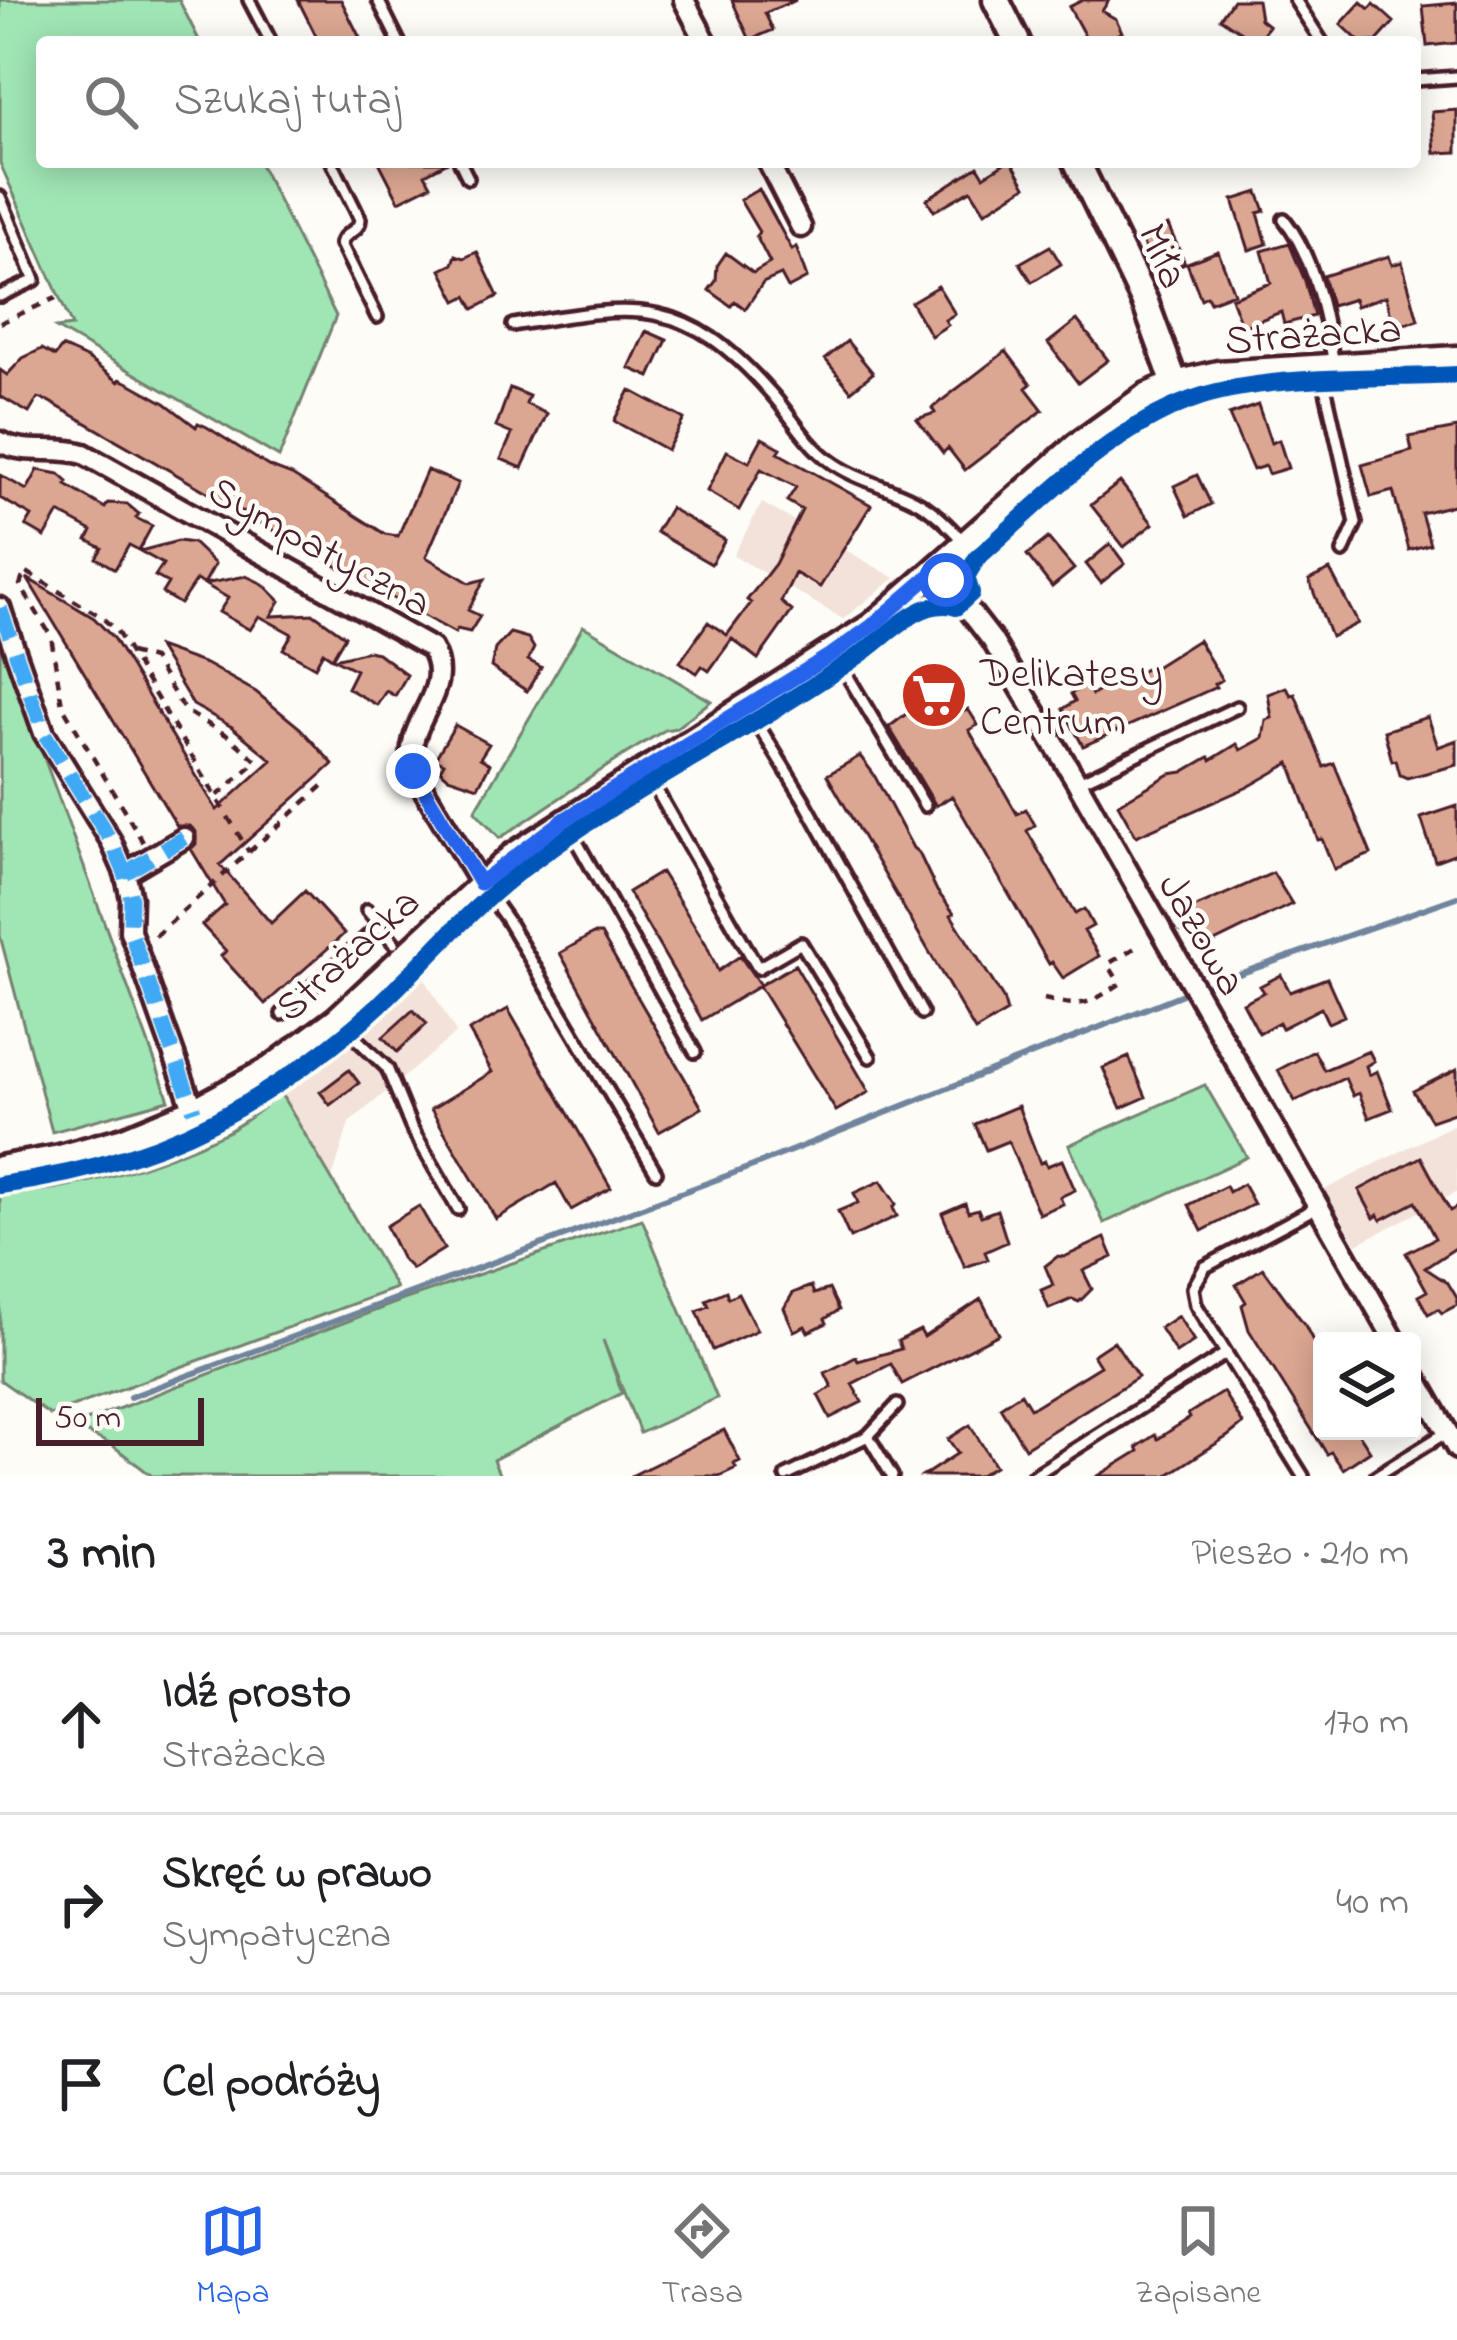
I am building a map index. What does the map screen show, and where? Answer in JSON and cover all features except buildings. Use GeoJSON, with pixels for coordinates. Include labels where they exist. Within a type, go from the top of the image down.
{"type":"FeatureCollection","features":[{"type":"Feature","properties":{"kind":"street"},"geometry":{"type":"LineString","coordinates":[[685,0],[703,36]]}},
{"type":"Feature","properties":{"kind":"street"},"geometry":{"type":"LineString","coordinates":[[996,0],[1014,36]]}},
{"type":"Feature","properties":{"kind":"street"},"geometry":{"type":"LineString","coordinates":[[771,168],[801,227]]}},
{"type":"Feature","properties":{"kind":"street","name":"Miła"},"geometry":{"type":"LineString","coordinates":[[1080,168],[1145,302],[1175,384]]}},
{"type":"Feature","properties":{"kind":"street","name":"Strażacka"},"geometry":{"type":"LineString","coordinates":[[0,1169],[95,1150],[194,1111],[271,1069],[337,1020],[480,883],[564,820],[872,626],[1121,412],[1175,384],[1218,374],[1457,358]]}},
{"type":"Feature","properties":{"kind":"street","name":"Sympatyczna"},"geometry":{"type":"LineString","coordinates":[[0,442],[20,451],[68,449],[84,454],[431,648],[438,660],[438,687],[415,728],[409,755],[413,771],[480,883]]}},
{"type":"Feature","properties":{"kind":"street","name":"Jazowa"},"geometry":{"type":"LineString","coordinates":[[938,569],[992,640],[1077,782],[1390,1332]]}},
{"type":"Feature","properties":{"kind":"street"},"geometry":{"type":"LineString","coordinates":[[0,608],[44,733],[111,841],[125,873],[131,898],[130,931],[194,1111]]}},
{"type":"Feature","properties":{"kind":"street"},"geometry":{"type":"LineString","coordinates":[[125,873],[184,838]]}},
{"type":"Feature","properties":{"kind":"street"},"geometry":{"type":"LineString","coordinates":[[1421,1387],[1452,1440]]}},
{"type":"Feature","properties":{"kind":"lane"},"geometry":{"type":"LineString","coordinates":[[249,0],[268,36]]}},
{"type":"Feature","properties":{"kind":"lane"},"geometry":{"type":"LineString","coordinates":[[378,0],[396,36]]}},
{"type":"Feature","properties":{"kind":"lane"},"geometry":{"type":"LineString","coordinates":[[1295,0],[1318,36]]}},
{"type":"Feature","properties":{"kind":"lane"},"geometry":{"type":"LineString","coordinates":[[1421,79],[1457,76]]}},
{"type":"Feature","properties":{"kind":"lane"},"geometry":{"type":"LineString","coordinates":[[335,168],[360,219],[341,244],[377,317]]}},
{"type":"Feature","properties":{"kind":"lane"},"geometry":{"type":"LineString","coordinates":[[463,168],[468,178]]}},
{"type":"Feature","properties":{"kind":"lane"},"geometry":{"type":"LineString","coordinates":[[0,197],[35,280],[0,296]]}},
{"type":"Feature","properties":{"kind":"lane"},"geometry":{"type":"LineString","coordinates":[[1284,219],[1298,236],[1328,329],[1329,414],[1356,523],[1343,552]]}},
{"type":"Feature","properties":{"kind":"lane"},"geometry":{"type":"LineString","coordinates":[[513,325],[638,309],[669,314],[695,326],[762,382],[809,443],[833,464],[926,507],[967,545]]}},
{"type":"Feature","properties":{"kind":"lane"},"geometry":{"type":"LineString","coordinates":[[834,653],[925,806]]}},
{"type":"Feature","properties":{"kind":"lane"},"geometry":{"type":"LineString","coordinates":[[746,706],[922,1013]]}},
{"type":"Feature","properties":{"kind":"lane"},"geometry":{"type":"LineString","coordinates":[[1077,782],[1237,706]]}},
{"type":"Feature","properties":{"kind":"lane"},"geometry":{"type":"LineString","coordinates":[[645,770],[758,968],[801,943],[870,1057]]}},
{"type":"Feature","properties":{"kind":"lane"},"geometry":{"type":"LineString","coordinates":[[564,820],[694,1052]]}},
{"type":"Feature","properties":{"kind":"lane"},"geometry":{"type":"LineString","coordinates":[[480,883],[508,920],[656,1172]]}},
{"type":"Feature","properties":{"kind":"lane"},"geometry":{"type":"LineString","coordinates":[[367,910],[394,943]]}},
{"type":"Feature","properties":{"kind":"lane"},"geometry":{"type":"LineString","coordinates":[[282,1014],[380,926]]}},
{"type":"Feature","properties":{"kind":"lane"},"geometry":{"type":"LineString","coordinates":[[337,1020],[386,1068],[410,1127],[458,1209]]}},
{"type":"Feature","properties":{"kind":"lane"},"geometry":{"type":"LineString","coordinates":[[1303,1476],[1196,1305],[1192,1288],[1205,1267],[1317,1207]]}},
{"type":"Feature","properties":{"kind":"lane"},"geometry":{"type":"LineString","coordinates":[[1033,1476],[1225,1354]]}},
{"type":"Feature","properties":{"kind":"lane"},"geometry":{"type":"LineString","coordinates":[[786,1476],[868,1436],[897,1405]]}},
{"type":"Feature","properties":{"kind":"lane"},"geometry":{"type":"LineString","coordinates":[[868,1436],[892,1476]]}},
{"type":"Feature","properties":{"kind":"lane"},"geometry":{"type":"LineString","coordinates":[[1376,1476],[1452,1440]]}},
{"type":"Feature","properties":{"kind":"path"},"geometry":{"type":"LineString","coordinates":[[0,323],[56,298]]}},
{"type":"Feature","properties":{"kind":"path"},"geometry":{"type":"LineString","coordinates":[[152,857],[62,705],[51,636],[20,585],[25,571],[109,622],[249,852]]}},
{"type":"Feature","properties":{"kind":"path"},"geometry":{"type":"LineString","coordinates":[[129,652],[153,659],[184,710],[228,736],[257,761],[216,797]]}},
{"type":"Feature","properties":{"kind":"path"},"geometry":{"type":"LineString","coordinates":[[137,952],[325,784]]}},
{"type":"Feature","properties":{"kind":"path"},"geometry":{"type":"LineString","coordinates":[[1044,999],[1073,1006],[1088,1004],[1120,984],[1108,964],[1135,948]]}},
{"type":"Feature","properties":{"kind":"shaded area"},"geometry":{"type":"Polygon","coordinates":[[[762,503],[895,578],[843,619],[733,555],[762,503]]]}},
{"type":"Feature","properties":{"kind":"shaded area"},"geometry":{"type":"Polygon","coordinates":[[[424,977],[456,1033],[349,1123],[332,1179],[281,1094],[338,1053],[424,977]]]}},
{"type":"Feature","properties":{"kind":"shaded area"},"geometry":{"type":"Polygon","coordinates":[[[1457,1123],[1457,1192],[1357,1244],[1324,1190],[1457,1123]]]}},
{"type":"Feature","properties":{"kind":"green space"},"geometry":{"type":"Polygon","coordinates":[[[0,0],[179,0],[197,36],[36,36],[36,168],[262,168],[336,316],[279,457],[56,328],[72,326],[0,163],[0,0]]]}},
{"type":"Feature","properties":{"kind":"green space"},"geometry":{"type":"Polygon","coordinates":[[[583,626],[711,701],[500,838],[475,811],[583,626]]]}},
{"type":"Feature","properties":{"kind":"green space"},"geometry":{"type":"Polygon","coordinates":[[[0,637],[169,1100],[52,1132],[0,936],[0,637]]]}},
{"type":"Feature","properties":{"kind":"green space"},"geometry":{"type":"Polygon","coordinates":[[[1205,1085],[1247,1157],[1104,1223],[1069,1145],[1205,1085]]]}},
{"type":"Feature","properties":{"kind":"green space"},"geometry":{"type":"Polygon","coordinates":[[[281,1094],[396,1288],[50,1415],[0,1380],[0,1195],[59,1188],[145,1166],[227,1132],[281,1094]]]}},
{"type":"Feature","properties":{"kind":"green space"},"geometry":{"type":"Polygon","coordinates":[[[642,1219],[717,1398],[640,1433],[603,1340],[622,1393],[493,1460],[500,1476],[152,1476],[112,1445],[73,1426],[403,1300],[642,1219]]]}},
{"type":"Feature","properties":{"kind":"waterway"},"geometry":{"type":"LineString","coordinates":[[1205,986],[1457,897]]}},
{"type":"Feature","properties":{"kind":"waterway"},"geometry":{"type":"LineString","coordinates":[[130,1397],[753,1166],[1180,995]]}},
{"type":"Feature","properties":{"kind":"marked path"},"geometry":{"type":"LineString","coordinates":[[0,608],[44,733],[111,841],[125,873],[131,898],[130,931],[194,1111]]}},
{"type":"Feature","properties":{"kind":"marked path"},"geometry":{"type":"LineString","coordinates":[[125,873],[184,838]]}},
{"type":"Feature","properties":{"kind":"cycle path"},"geometry":{"type":"LineString","coordinates":[[0,1185],[93,1167],[154,1148],[212,1123],[277,1084],[363,1019],[481,904],[558,843],[820,681],[906,619],[931,607],[956,607],[971,593],[966,577],[977,558],[1077,469],[1160,413],[1250,386],[1457,375]]}},
{"type":"Feature","properties":{"kind":"place","name":"Delikatesy Centrum"},"geometry":{"type":"Point","coordinates":[934,695]}},
{"type":"Feature","properties":{"kind":"route"},"geometry":{"type":"LineString","coordinates":[[413,771],[480,883],[564,820],[834,653],[938,569],[946,580]]}}]}
